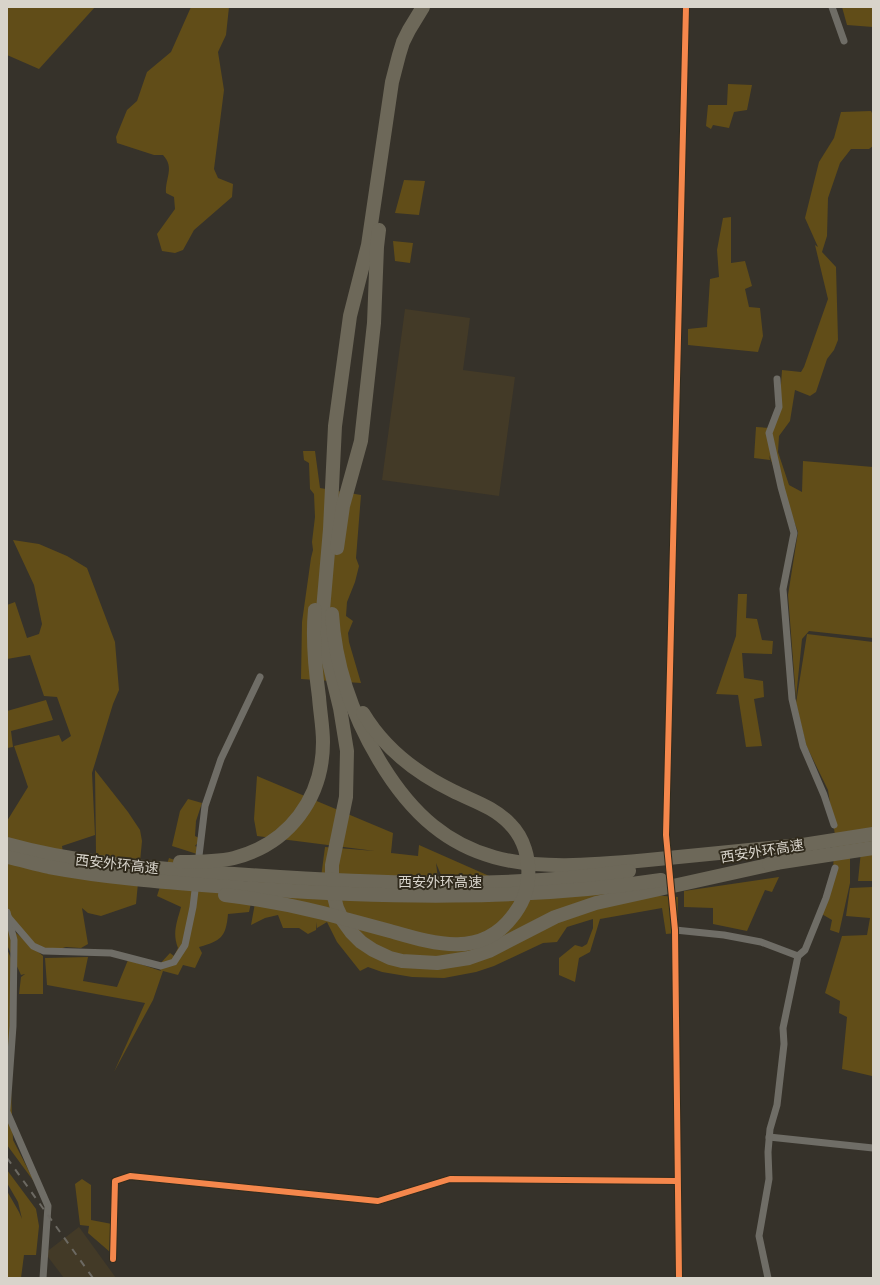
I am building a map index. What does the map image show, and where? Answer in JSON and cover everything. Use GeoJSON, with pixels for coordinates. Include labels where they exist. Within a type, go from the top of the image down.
{"type":"FeatureCollection","features":[{"type":"Feature","properties":{"kind":"highway"},"geometry":{"type":"LineString","coordinates":[[423,7],[409,30],[398,55],[392,82],[368,245],[350,316],[335,426],[330,529],[324,592],[324,626],[330,667],[346,737],[348,756],[346,797],[332,865],[331,882],[337,908],[343,921],[356,938],[373,950],[390,958],[402,961],[428,963],[456,960],[489,951],[555,917],[596,903],[776,862]]}},
{"type":"Feature","properties":{"kind":"highway"},"geometry":{"type":"LineString","coordinates":[[433,7],[411,45],[404,64],[400,83],[377,247],[374,323],[361,441],[341,517],[332,590],[332,617],[340,665],[348,697],[375,754],[398,790],[436,829],[470,849],[518,863],[562,866],[611,864],[800,845]]}},
{"type":"Feature","properties":{"kind":"highway"},"geometry":{"type":"LineString","coordinates":[[40,853],[159,861],[191,862],[225,860],[246,854],[265,845],[283,833],[298,818],[314,792],[322,761],[323,741],[314,654],[314,616],[330,529]]}},
{"type":"Feature","properties":{"kind":"highway"},"geometry":{"type":"LineString","coordinates":[[47,867],[124,884],[237,897],[305,908],[436,943],[467,944],[491,936],[501,929],[514,916],[525,896],[529,873],[526,853],[517,832],[508,822],[488,807],[424,776],[386,744],[373,729],[360,710],[340,665]]}},
{"type":"Feature","properties":{"kind":"highway","name":"西安外环高速"},"geometry":{"type":"LineString","coordinates":[[7,844],[40,853],[120,865],[364,882],[469,882],[594,876],[873,834]]}},
{"type":"Feature","properties":{"kind":"highway","name":"西安外环高速"},"geometry":{"type":"LineString","coordinates":[[7,857],[47,867],[147,880],[318,893],[450,895],[537,893],[583,890],[645,883],[873,848]]}},
{"type":"Feature","properties":{"kind":"street"},"geometry":{"type":"LineString","coordinates":[[679,1278],[675,930],[666,835],[686,7]]}},
{"type":"Feature","properties":{"kind":"street"},"geometry":{"type":"LineString","coordinates":[[832,7],[844,40]]}},
{"type":"Feature","properties":{"kind":"street"},"geometry":{"type":"LineString","coordinates":[[777,379],[779,407],[769,433],[781,487],[794,533],[783,589],[792,700],[803,746],[824,795],[834,825]]}},
{"type":"Feature","properties":{"kind":"street"},"geometry":{"type":"LineString","coordinates":[[8,915],[33,946],[44,951],[112,953],[161,966],[174,962],[185,945],[193,906],[205,806],[221,759],[260,677]]}},
{"type":"Feature","properties":{"kind":"street"},"geometry":{"type":"LineString","coordinates":[[768,1278],[759,1236],[769,1179],[769,1137],[770,1128],[777,1105],[784,1044],[783,1028],[798,956],[805,950],[826,898],[835,868]]}},
{"type":"Feature","properties":{"kind":"street"},"geometry":{"type":"LineString","coordinates":[[8,915],[14,940],[13,1026],[7,1110],[48,1206],[42,1278]]}},
{"type":"Feature","properties":{"kind":"street"},"geometry":{"type":"LineString","coordinates":[[675,930],[724,935],[761,942],[798,956]]}},
{"type":"Feature","properties":{"kind":"street"},"geometry":{"type":"LineString","coordinates":[[769,1137],[873,1148]]}},
{"type":"Feature","properties":{"kind":"street"},"geometry":{"type":"LineString","coordinates":[[113,1259],[115,1181],[130,1176],[378,1201],[450,1179],[677,1181]]}},
{"type":"Feature","properties":{"kind":"shaded area"},"geometry":{"type":"Polygon","coordinates":[[[7,7],[95,7],[39,69],[7,55],[7,7]]]}},
{"type":"Feature","properties":{"kind":"shaded area"},"geometry":{"type":"Polygon","coordinates":[[[191,7],[229,7],[226,35],[218,52],[224,90],[214,169],[218,178],[233,184],[232,197],[194,230],[183,250],[175,253],[162,251],[157,234],[175,209],[174,197],[166,193],[169,173],[167,160],[163,155],[154,155],[117,143],[116,137],[127,110],[137,101],[147,72],[171,52],[191,7]]]}},
{"type":"Feature","properties":{"kind":"shaded area"},"geometry":{"type":"Polygon","coordinates":[[[842,7],[873,7],[873,27],[847,25],[842,7]]]}},
{"type":"Feature","properties":{"kind":"shaded area"},"geometry":{"type":"Polygon","coordinates":[[[728,84],[752,85],[747,110],[734,112],[729,128],[713,125],[711,129],[706,126],[708,105],[727,105],[728,84]]]}},
{"type":"Feature","properties":{"kind":"shaded area"},"geometry":{"type":"Polygon","coordinates":[[[871,111],[873,115],[873,146],[869,149],[851,149],[840,163],[828,198],[827,236],[822,252],[836,267],[838,340],[834,350],[827,359],[816,392],[810,396],[795,390],[790,421],[779,436],[778,452],[789,485],[802,492],[803,461],[873,467],[873,638],[809,631],[802,639],[796,698],[788,595],[798,532],[769,455],[770,460],[754,458],[756,427],[770,428],[779,413],[782,370],[801,372],[828,299],[815,245],[818,247],[805,218],[819,162],[834,138],[841,112],[871,111]]]}},
{"type":"Feature","properties":{"kind":"shaded area"},"geometry":{"type":"Polygon","coordinates":[[[404,180],[425,181],[419,215],[395,213],[404,180]]]}},
{"type":"Feature","properties":{"kind":"shaded area"},"geometry":{"type":"Polygon","coordinates":[[[731,217],[731,263],[745,261],[752,286],[745,289],[749,307],[760,308],[763,336],[758,352],[688,345],[688,329],[707,327],[710,279],[719,277],[717,250],[723,218],[731,217]]]}},
{"type":"Feature","properties":{"kind":"shaded area"},"geometry":{"type":"Polygon","coordinates":[[[393,241],[413,243],[410,263],[395,261],[393,241]]]}},
{"type":"Feature","properties":{"kind":"shaded area"},"geometry":{"type":"Polygon","coordinates":[[[405,309],[470,318],[463,370],[515,377],[499,496],[382,480],[405,309]]]}},
{"type":"Feature","properties":{"kind":"shaded area"},"geometry":{"type":"Polygon","coordinates":[[[303,451],[315,451],[320,488],[361,495],[356,558],[359,566],[355,582],[347,602],[346,616],[353,621],[348,633],[349,642],[361,683],[301,679],[302,622],[313,550],[312,542],[315,517],[314,494],[310,489],[309,463],[304,460],[303,451]]]}},
{"type":"Feature","properties":{"kind":"shaded area"},"geometry":{"type":"Polygon","coordinates":[[[13,540],[39,544],[67,556],[87,568],[115,642],[119,690],[113,704],[92,773],[95,835],[62,846],[65,865],[96,853],[95,770],[140,830],[142,841],[136,904],[101,916],[88,913],[82,908],[88,944],[81,948],[66,947],[56,950],[37,949],[7,912],[7,821],[28,787],[14,746],[59,735],[62,742],[71,736],[57,697],[44,696],[30,655],[7,659],[7,605],[15,602],[27,638],[39,634],[42,624],[34,585],[13,540]]]}},
{"type":"Feature","properties":{"kind":"shaded area"},"geometry":{"type":"Polygon","coordinates":[[[738,594],[747,594],[746,618],[757,619],[762,640],[773,641],[772,654],[742,653],[744,678],[763,681],[764,697],[754,699],[762,746],[746,747],[738,695],[716,694],[736,636],[738,594]]]}},
{"type":"Feature","properties":{"kind":"shaded area"},"geometry":{"type":"Polygon","coordinates":[[[807,634],[873,642],[873,880],[858,881],[861,851],[850,849],[850,883],[839,933],[830,930],[832,920],[820,913],[832,887],[835,835],[828,790],[806,745],[796,703],[807,634]]]}},
{"type":"Feature","properties":{"kind":"shaded area"},"geometry":{"type":"Polygon","coordinates":[[[46,700],[53,720],[11,731],[13,747],[7,748],[7,711],[46,700]]]}},
{"type":"Feature","properties":{"kind":"shaded area"},"geometry":{"type":"Polygon","coordinates":[[[257,776],[393,833],[391,853],[418,856],[419,845],[496,879],[441,875],[436,863],[438,879],[678,897],[677,933],[666,934],[662,908],[600,919],[590,952],[579,958],[575,982],[559,975],[559,958],[575,945],[582,947],[587,944],[593,928],[593,919],[567,927],[557,942],[543,943],[494,966],[476,972],[444,978],[412,977],[382,972],[368,967],[360,971],[337,942],[327,922],[317,928],[317,922],[316,930],[308,934],[299,928],[283,928],[278,915],[265,918],[251,925],[260,876],[320,885],[325,847],[375,851],[257,836],[254,819],[257,776]]]}},
{"type":"Feature","properties":{"kind":"shaded area"},"geometry":{"type":"Polygon","coordinates":[[[188,799],[202,803],[196,821],[195,836],[201,839],[195,846],[200,848],[197,854],[172,846],[180,811],[188,799]]]}},
{"type":"Feature","properties":{"kind":"shaded area"},"geometry":{"type":"Polygon","coordinates":[[[169,858],[195,867],[251,903],[249,912],[228,914],[226,928],[221,937],[213,943],[199,947],[202,953],[195,968],[183,965],[178,975],[163,971],[153,1000],[114,1072],[145,1003],[47,985],[45,958],[88,957],[83,981],[117,987],[128,960],[161,971],[158,966],[170,953],[174,956],[178,948],[175,932],[181,907],[157,896],[169,858]]]}},
{"type":"Feature","properties":{"kind":"shaded area"},"geometry":{"type":"Polygon","coordinates":[[[779,877],[772,892],[765,890],[747,931],[713,924],[713,908],[684,907],[684,891],[779,877]]]}},
{"type":"Feature","properties":{"kind":"shaded area"},"geometry":{"type":"Polygon","coordinates":[[[873,887],[872,1076],[842,1069],[847,1017],[839,1013],[840,1001],[825,993],[842,936],[867,935],[870,918],[846,916],[850,888],[873,887]]]}},
{"type":"Feature","properties":{"kind":"shaded area"},"geometry":{"type":"Polygon","coordinates":[[[7,923],[8,926],[43,956],[43,994],[19,994],[21,977],[25,974],[21,975],[7,945],[7,923]]]}},
{"type":"Feature","properties":{"kind":"shaded area"},"geometry":{"type":"Polygon","coordinates":[[[7,949],[17,972],[9,1039],[13,1140],[35,1183],[7,1145],[7,949]]]}},
{"type":"Feature","properties":{"kind":"shaded area"},"geometry":{"type":"Polygon","coordinates":[[[7,1170],[36,1209],[39,1226],[36,1255],[24,1255],[21,1278],[7,1278],[7,1191],[22,1219],[18,1202],[7,1183],[7,1170]]]}},
{"type":"Feature","properties":{"kind":"shaded area"},"geometry":{"type":"Polygon","coordinates":[[[82,1179],[91,1185],[91,1220],[112,1224],[110,1252],[88,1233],[89,1226],[80,1225],[75,1184],[82,1179]]]}},
{"type":"Feature","properties":{"kind":"shaded area"},"geometry":{"type":"Polygon","coordinates":[[[79,1227],[116,1278],[64,1278],[45,1253],[79,1227]]]}},
{"type":"Feature","properties":{"kind":"railway"},"geometry":{"type":"LineString","coordinates":[[7,1158],[93,1278]]}},
{"type":"Feature","properties":{"kind":"cycle path"},"geometry":{"type":"LineString","coordinates":[[679,1278],[675,930],[666,835],[686,7]]}},
{"type":"Feature","properties":{"kind":"cycle path"},"geometry":{"type":"LineString","coordinates":[[113,1259],[115,1181],[130,1176],[378,1201],[450,1179],[677,1181]]}}]}
